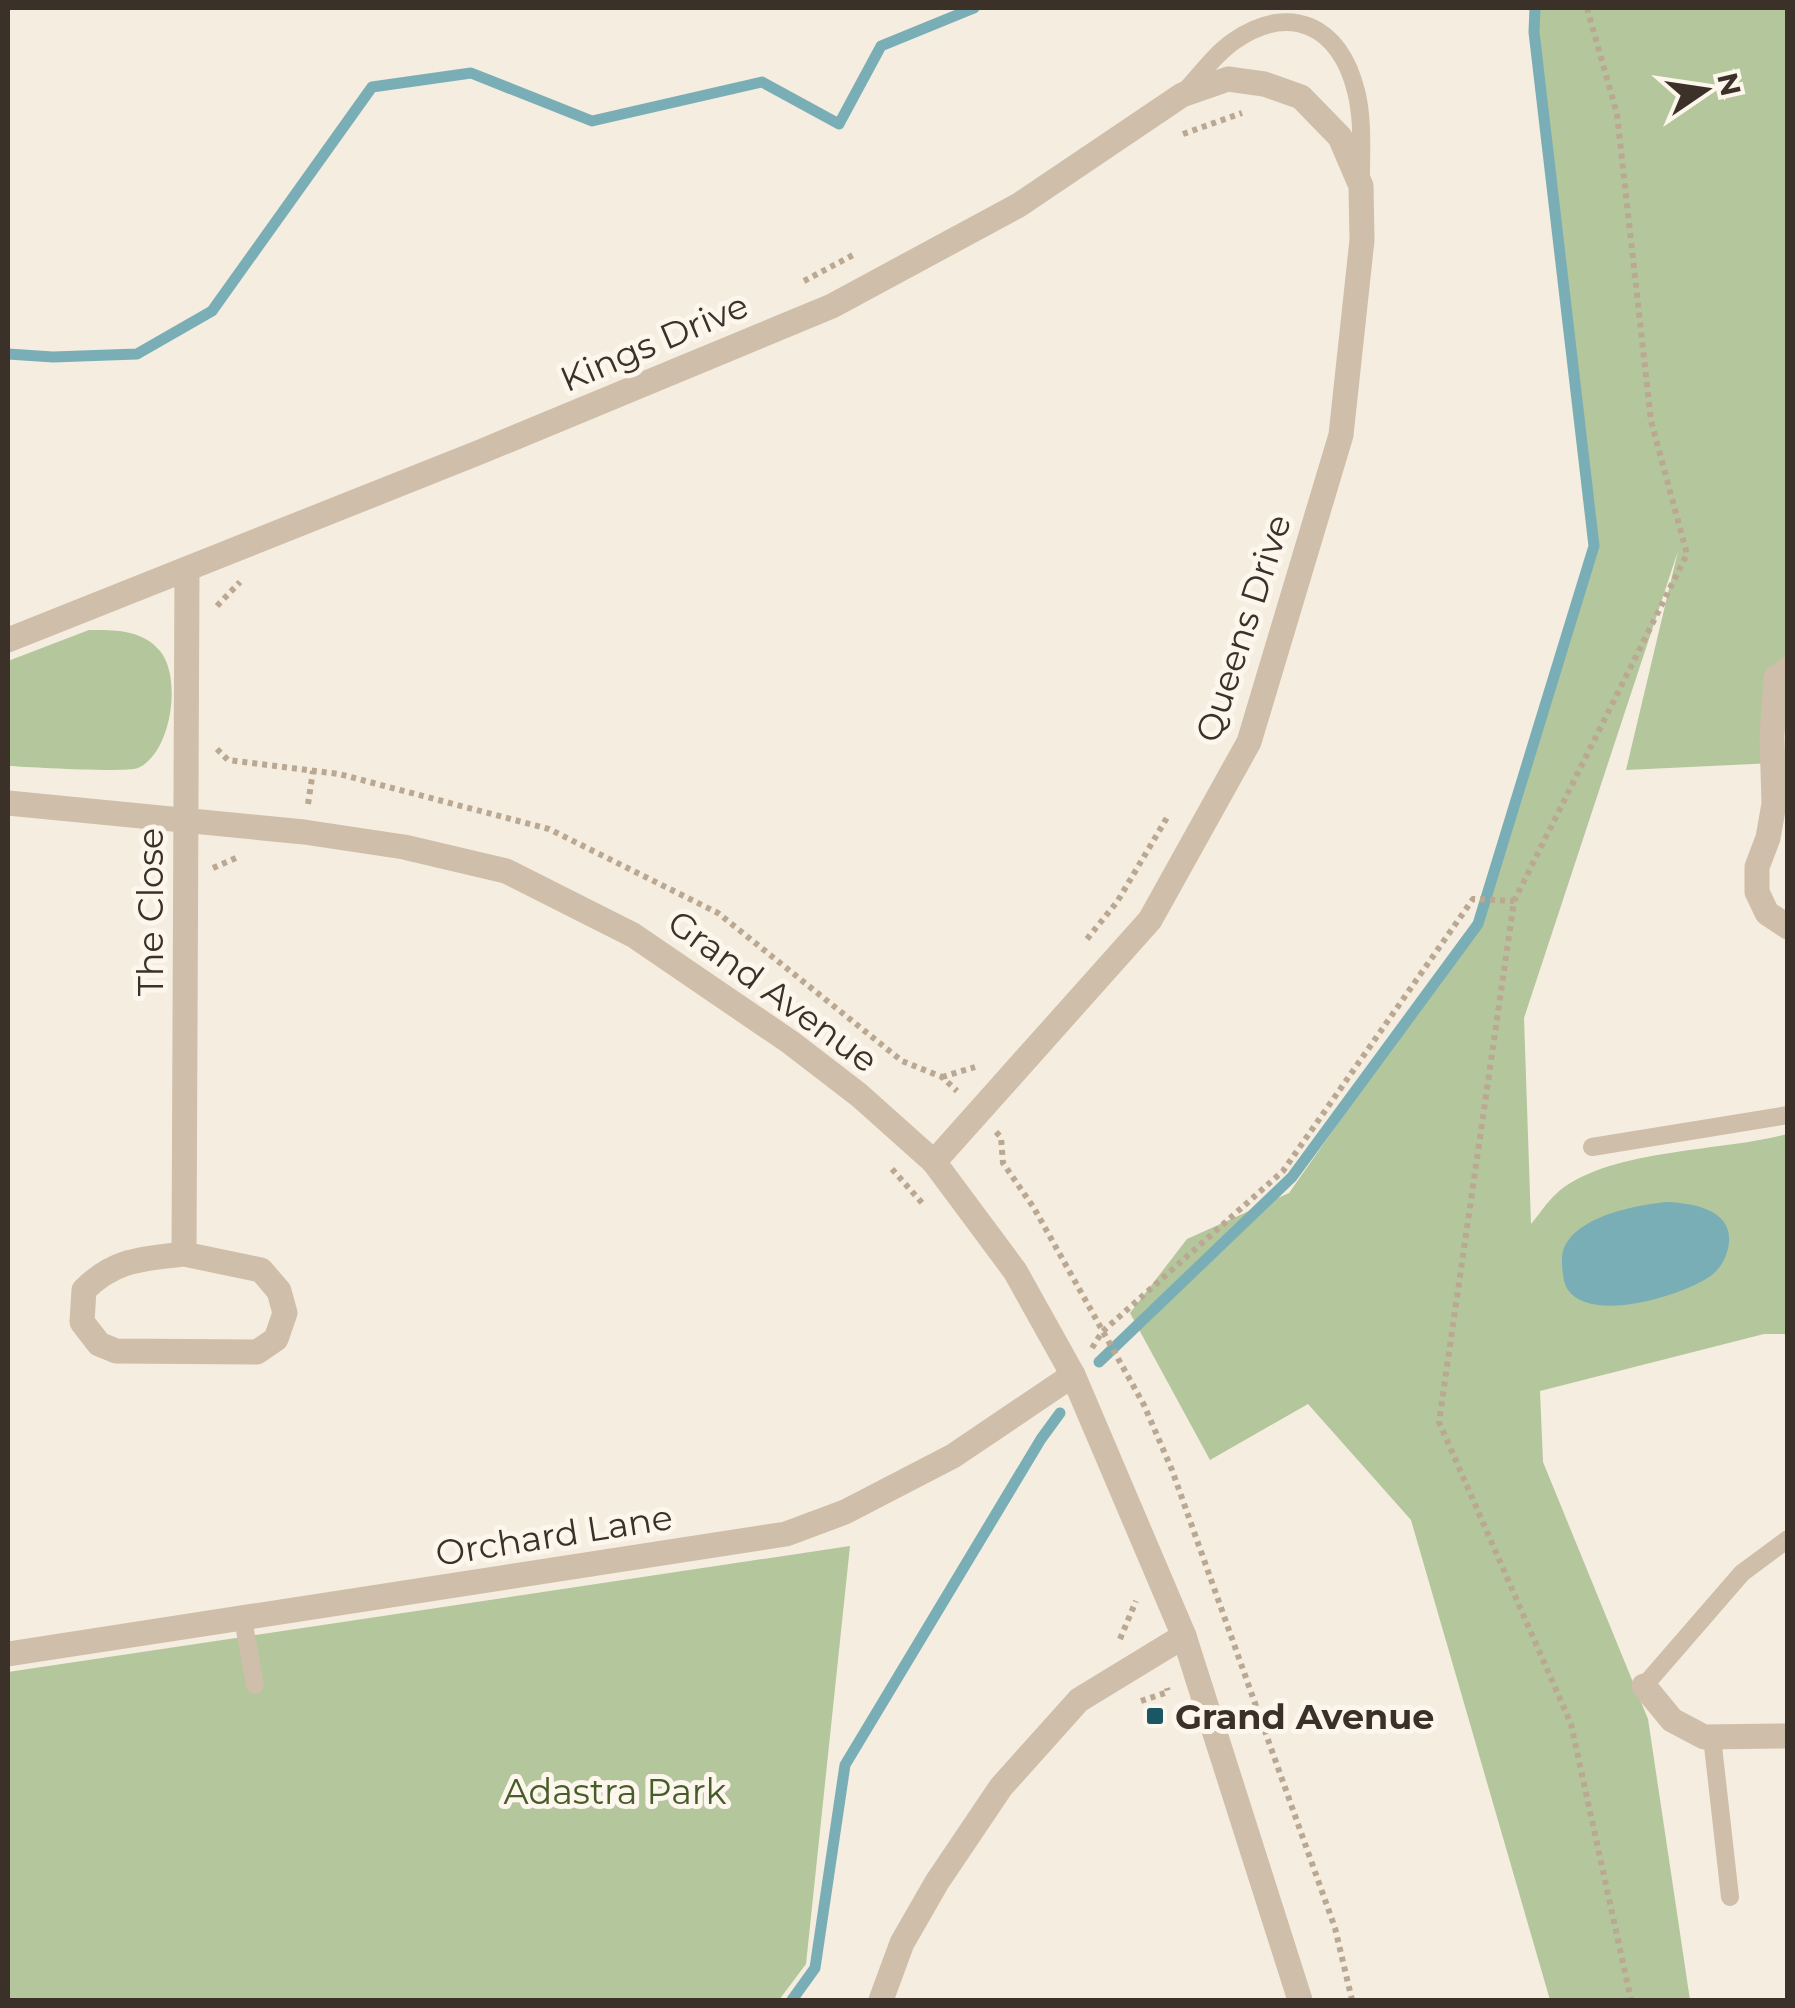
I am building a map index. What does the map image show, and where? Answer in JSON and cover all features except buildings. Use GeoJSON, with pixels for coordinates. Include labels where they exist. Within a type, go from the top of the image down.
{"type":"FeatureCollection","features":[{"type":"Feature","properties":{"kind":"street","name":"Kings Drive"},"geometry":{"type":"LineString","coordinates":[[8,640],[832,306],[1018,206],[1182,95],[1228,79],[1264,84],[1300,98]]}},
{"type":"Feature","properties":{"kind":"street","name":"Queens Drive"},"geometry":{"type":"LineString","coordinates":[[934,1162],[1150,920],[1248,742],[1341,435],[1362,240],[1360,186],[1340,137],[1300,98]]}},
{"type":"Feature","properties":{"kind":"street","name":"The Close"},"geometry":{"type":"LineString","coordinates":[[184,1254],[187,570]]}},
{"type":"Feature","properties":{"kind":"street"},"geometry":{"type":"LineString","coordinates":[[1788,669],[1776,678],[1772,736],[1774,804],[1768,838],[1757,867],[1757,892],[1767,912],[1788,927]]}},
{"type":"Feature","properties":{"kind":"street","name":"Grand Avenue"},"geometry":{"type":"LineString","coordinates":[[8,804],[184,820],[404,847],[506,871],[634,935],[790,1042],[860,1095],[934,1162],[1016,1271],[1073,1375],[1184,1636],[1300,2000]]}},
{"type":"Feature","properties":{"kind":"street"},"geometry":{"type":"LineString","coordinates":[[184,1254],[261,1270],[279,1291],[285,1313],[276,1338],[256,1352],[150,1354],[116,1351],[99,1344],[82,1322],[84,1290],[104,1270],[144,1258],[184,1254]]}},
{"type":"Feature","properties":{"kind":"street","name":"Orchard Lane"},"geometry":{"type":"LineString","coordinates":[[8,1654],[786,1534],[844,1512],[953,1456],[1073,1375]]}},
{"type":"Feature","properties":{"kind":"street"},"geometry":{"type":"LineString","coordinates":[[881,2000],[902,1942],[1002,1787],[1080,1700],[1184,1636]]}},
{"type":"Feature","properties":{"kind":"street"},"geometry":{"type":"LineString","coordinates":[[1644,1686],[1672,1720],[1704,1738],[1788,1736]]}},
{"type":"Feature","properties":{"kind":"lane"},"geometry":{"type":"LineString","coordinates":[[1182,95],[1216,56],[1236,40],[1285,21],[1306,23],[1323,33],[1344,58],[1356,90],[1360,186]]}},
{"type":"Feature","properties":{"kind":"lane"},"geometry":{"type":"LineString","coordinates":[[1592,1147],[1788,1115]]}},
{"type":"Feature","properties":{"kind":"lane"},"geometry":{"type":"LineString","coordinates":[[1644,1686],[1742,1573],[1788,1539]]}},
{"type":"Feature","properties":{"kind":"lane"},"geometry":{"type":"LineString","coordinates":[[244,1618],[255,1684]]}},
{"type":"Feature","properties":{"kind":"lane"},"geometry":{"type":"LineString","coordinates":[[1712,1737],[1730,1897]]}},
{"type":"Feature","properties":{"kind":"path"},"geometry":{"type":"LineString","coordinates":[[1587,8],[1617,114],[1651,421],[1687,554],[1514,901],[1439,1422],[1571,1724],[1631,2000]]}},
{"type":"Feature","properties":{"kind":"path"},"geometry":{"type":"LineString","coordinates":[[1180,136],[1242,113],[1257,117]]}},
{"type":"Feature","properties":{"kind":"path"},"geometry":{"type":"LineString","coordinates":[[803,281],[872,246]]}},
{"type":"Feature","properties":{"kind":"path"},"geometry":{"type":"LineString","coordinates":[[208,616],[242,579]]}},
{"type":"Feature","properties":{"kind":"path"},"geometry":{"type":"LineString","coordinates":[[216,747],[228,760],[338,774],[549,829],[718,914],[902,1061],[942,1077],[979,1112],[1001,1137],[1002,1163],[1034,1208],[1144,1405],[1172,1470],[1329,1910],[1352,2000]]}},
{"type":"Feature","properties":{"kind":"path"},"geometry":{"type":"LineString","coordinates":[[1081,946],[1117,902],[1173,809]]}},
{"type":"Feature","properties":{"kind":"path"},"geometry":{"type":"LineString","coordinates":[[184,868],[217,868],[248,851]]}},
{"type":"Feature","properties":{"kind":"path"},"geometry":{"type":"LineString","coordinates":[[1102,1332],[1283,1171],[1473,899],[1514,901]]}},
{"type":"Feature","properties":{"kind":"path"},"geometry":{"type":"LineString","coordinates":[[942,1077],[986,1064]]}},
{"type":"Feature","properties":{"kind":"path"},"geometry":{"type":"LineString","coordinates":[[881,1158],[932,1214]]}},
{"type":"Feature","properties":{"kind":"path"},"geometry":{"type":"LineString","coordinates":[[1129,1584],[1136,1600]]}},
{"type":"Feature","properties":{"kind":"green space"},"geometry":{"type":"Polygon","coordinates":[[[1533,8],[1787,8],[1788,669],[1774,763],[1626,770],[1678,551],[1524,1018],[1531,1224],[1556,1194],[1605,1168],[1787,1134],[1787,1334],[1764,1334],[1540,1391],[1543,1462],[1648,1719],[1690,2000],[1550,2000],[1411,1520],[1308,1404],[1210,1460],[1130,1313],[1187,1239],[1289,1193],[1478,924],[1594,546],[1533,8]]]}},
{"type":"Feature","properties":{"kind":"green space"},"geometry":{"type":"Polygon","coordinates":[[[89,630],[136,635],[160,651],[167,663],[172,695],[159,747],[138,768],[8,766],[8,661],[89,630]]]}},
{"type":"Feature","properties":{"kind":"green space","name":"Adastra Park"},"geometry":{"type":"Polygon","coordinates":[[[850,1546],[806,1964],[779,2000],[8,2000],[8,1672],[850,1546]]]}},
{"type":"Feature","properties":{"kind":"water"},"geometry":{"type":"Polygon","coordinates":[[[1667,1202],[1698,1206],[1724,1222],[1728,1231],[1726,1256],[1712,1275],[1681,1291],[1639,1303],[1597,1305],[1580,1300],[1568,1290],[1562,1260],[1565,1246],[1574,1234],[1619,1211],[1667,1202]]]}},
{"type":"Feature","properties":{"kind":"waterway"},"geometry":{"type":"LineString","coordinates":[[8,354],[137,354],[212,311],[372,87],[471,73],[592,121],[762,82],[839,124],[881,46],[974,8]]}},
{"type":"Feature","properties":{"kind":"waterway"},"geometry":{"type":"LineString","coordinates":[[1099,1362],[1292,1177],[1478,924],[1594,546],[1534,32],[1535,8]]}},
{"type":"Feature","properties":{"kind":"waterway"},"geometry":{"type":"LineString","coordinates":[[792,2000],[815,1968],[845,1765],[1060,1413]]}},
{"type":"Feature","properties":{"kind":"place","name":"Grand Avenue"},"geometry":{"type":"Point","coordinates":[1155,1716]}}]}
